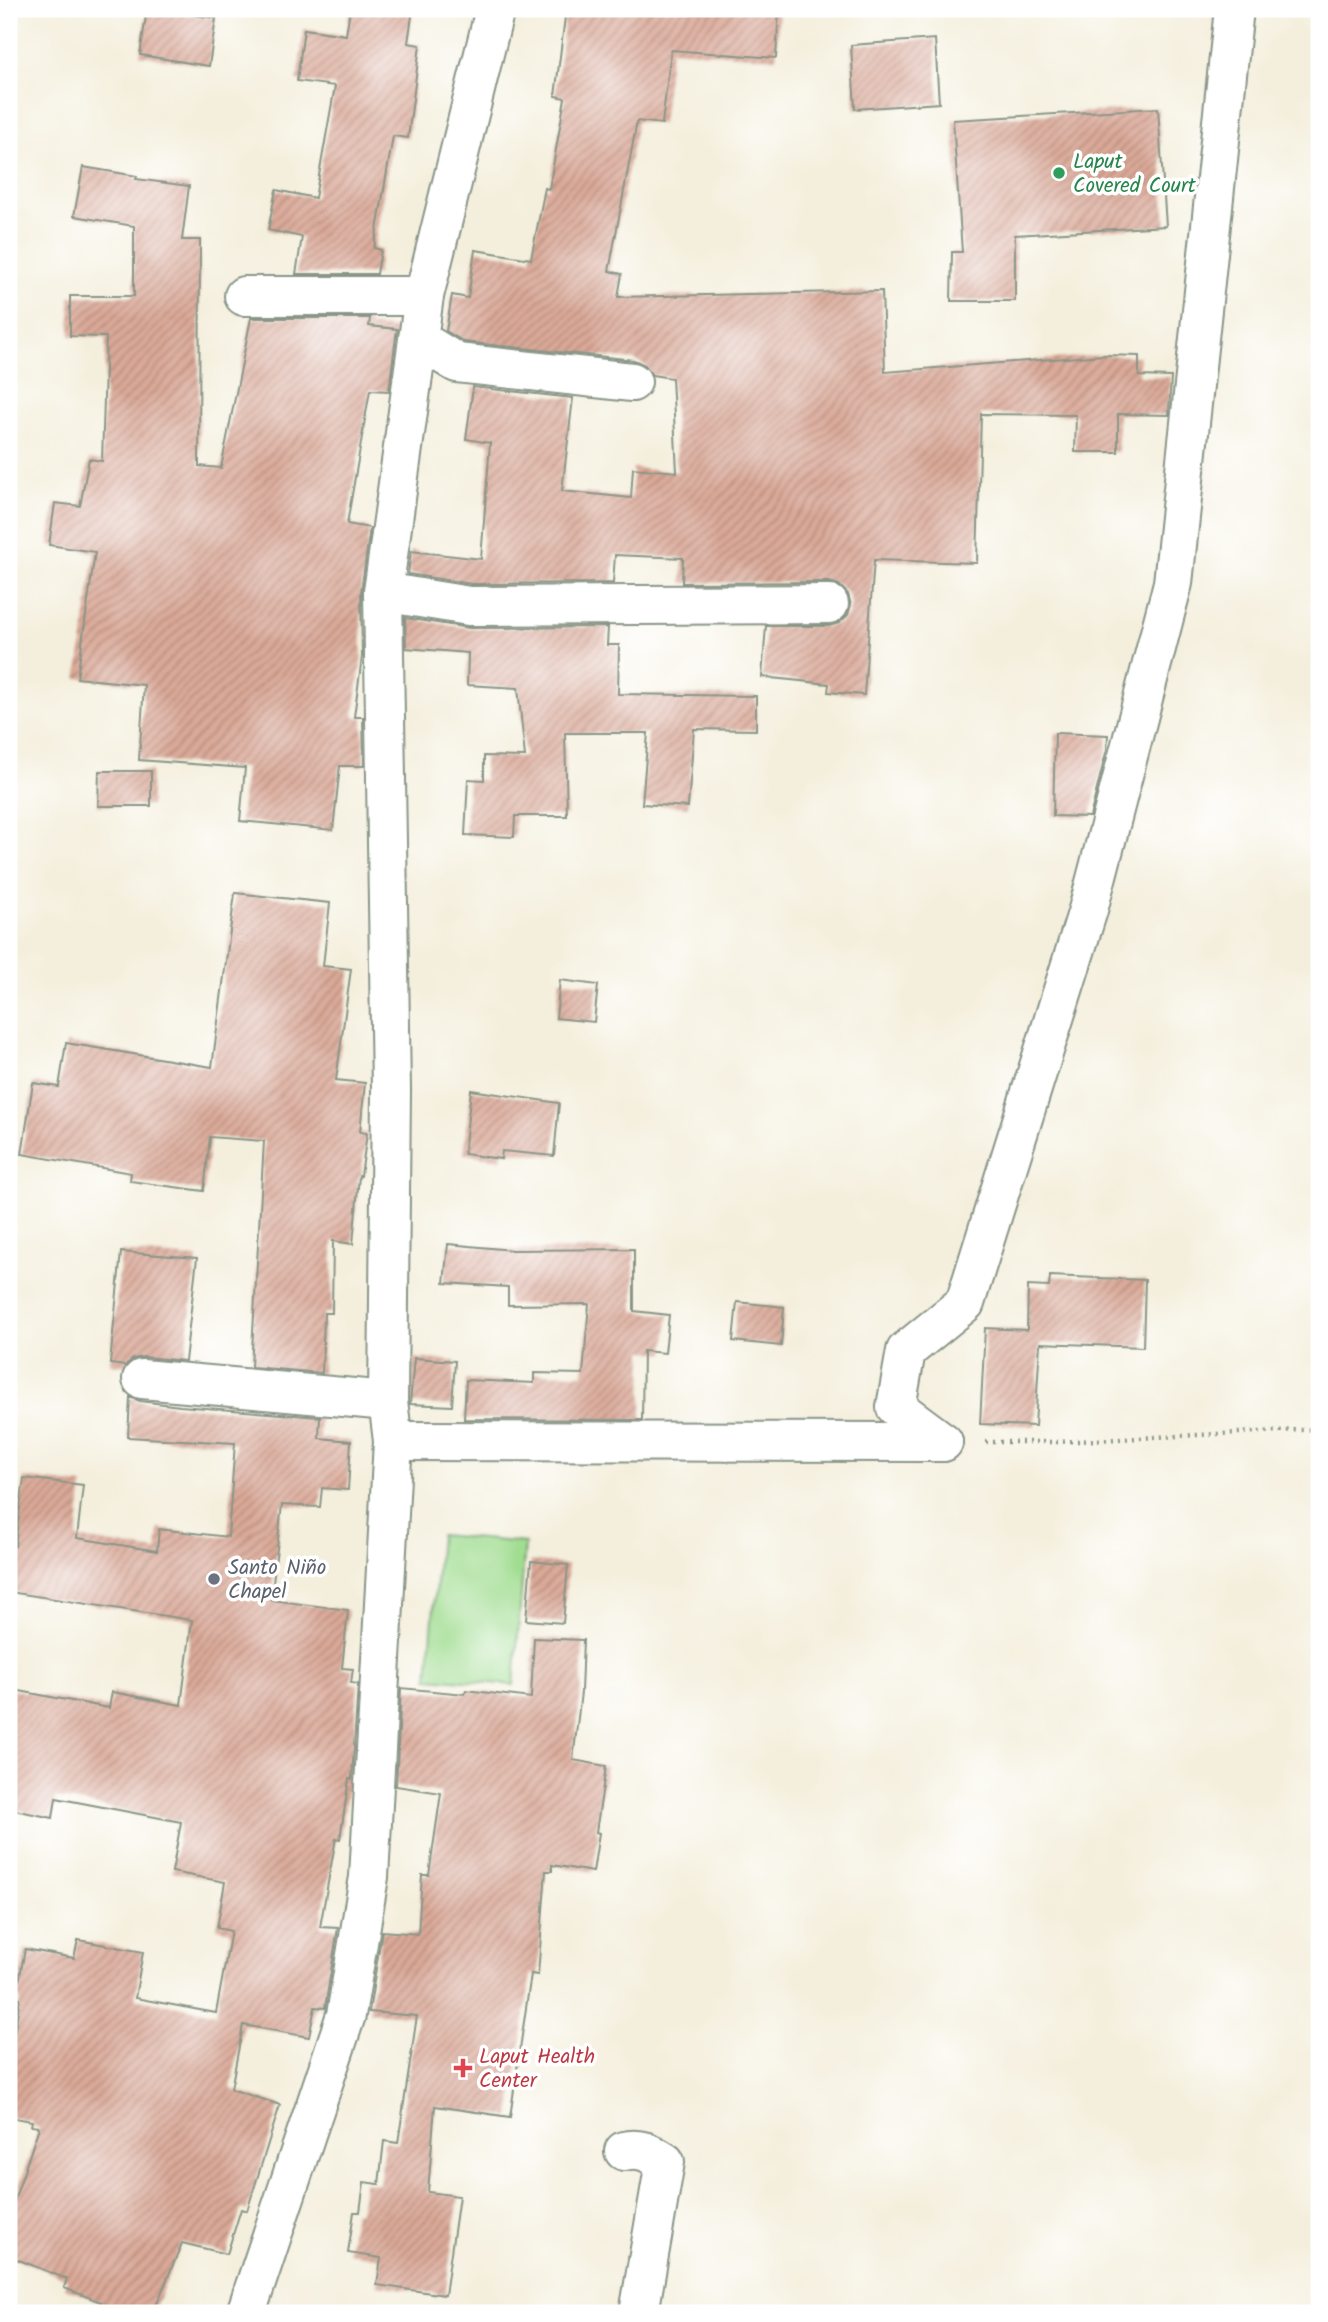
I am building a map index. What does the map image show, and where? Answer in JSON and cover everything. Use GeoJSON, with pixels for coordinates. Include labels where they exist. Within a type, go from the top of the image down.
{"type":"FeatureCollection","features":[{"type":"Feature","properties":{"kind":"street"},"geometry":{"type":"LineString","coordinates":[[246,2313],[346,2015],[369,1877],[393,1441],[388,1401],[391,1090],[383,592],[424,296],[495,9]]}},
{"type":"Feature","properties":{"kind":"street"},"geometry":{"type":"LineString","coordinates":[[943,1442],[896,1407],[906,1350],[965,1303],[1088,910],[1173,583],[1234,9]]}},
{"type":"Feature","properties":{"kind":"street"},"geometry":{"type":"LineString","coordinates":[[244,296],[424,296]]}},
{"type":"Feature","properties":{"kind":"street"},"geometry":{"type":"LineString","coordinates":[[418,339],[457,363],[632,382]]}},
{"type":"Feature","properties":{"kind":"street"},"geometry":{"type":"LineString","coordinates":[[383,592],[469,606],[829,604]]}},
{"type":"Feature","properties":{"kind":"street"},"geometry":{"type":"LineString","coordinates":[[142,1379],[388,1401]]}},
{"type":"Feature","properties":{"kind":"street"},"geometry":{"type":"LineString","coordinates":[[393,1441],[943,1442]]}},
{"type":"Feature","properties":{"kind":"street"},"geometry":{"type":"LineString","coordinates":[[624,2151],[635,2148],[646,2150],[665,2162],[639,2313]]}},
{"type":"Feature","properties":{"kind":"path"},"geometry":{"type":"LineString","coordinates":[[943,1442],[1057,1443],[1319,1429]]}},
{"type":"Feature","properties":{"kind":"green space"},"geometry":{"type":"Polygon","coordinates":[[[440,1535],[525,1543],[514,1685],[428,1678],[440,1535]]]}},
{"type":"Feature","properties":{"kind":"building"},"geometry":{"type":"Polygon","coordinates":[[[147,9],[216,18],[209,66],[140,55],[147,9]]]}},
{"type":"Feature","properties":{"kind":"building"},"geometry":{"type":"Polygon","coordinates":[[[350,9],[413,9],[408,43],[420,45],[408,138],[393,136],[374,248],[381,250],[377,274],[296,274],[302,237],[268,230],[276,190],[315,198],[335,86],[297,81],[304,29],[346,35],[350,9]]]}},
{"type":"Feature","properties":{"kind":"building"},"geometry":{"type":"Polygon","coordinates":[[[566,9],[779,9],[776,58],[671,50],[662,124],[637,121],[609,271],[622,274],[618,297],[882,291],[885,372],[1104,355],[1139,356],[1139,376],[1171,377],[1169,415],[1118,414],[1118,452],[1075,452],[1076,415],[981,414],[977,563],[874,560],[864,695],[828,692],[829,684],[762,677],[766,626],[829,626],[839,623],[848,615],[851,605],[848,594],[839,585],[829,582],[682,583],[683,558],[615,555],[613,583],[471,584],[408,574],[411,551],[481,559],[490,443],[466,439],[473,387],[573,398],[562,491],[631,498],[633,468],[677,472],[672,378],[652,375],[645,365],[634,360],[464,342],[446,331],[452,295],[468,298],[475,250],[531,259],[545,188],[549,189],[565,98],[555,96],[566,9]]]}},
{"type":"Feature","properties":{"kind":"building"},"geometry":{"type":"Polygon","coordinates":[[[935,39],[939,103],[855,109],[851,45],[935,39]]]}},
{"type":"Feature","properties":{"kind":"building","name":"Laput Covered Court"},"geometry":{"type":"Polygon","coordinates":[[[1158,108],[1166,226],[1015,235],[1015,301],[951,301],[952,252],[962,252],[953,120],[1158,108]]]}},
{"type":"Feature","properties":{"kind":"building"},"geometry":{"type":"Polygon","coordinates":[[[83,167],[137,176],[136,179],[189,186],[182,240],[200,240],[199,466],[221,468],[251,318],[370,318],[369,326],[397,329],[389,391],[370,390],[347,524],[370,528],[361,592],[362,657],[354,717],[363,717],[364,766],[340,766],[333,830],[240,821],[245,768],[139,760],[144,685],[77,678],[95,552],[49,545],[55,503],[80,506],[89,459],[102,461],[106,337],[70,336],[70,296],[134,296],[134,226],[74,216],[83,167]]]}},
{"type":"Feature","properties":{"kind":"building"},"geometry":{"type":"Polygon","coordinates":[[[405,618],[469,628],[608,627],[607,645],[619,645],[618,694],[756,696],[756,730],[694,729],[688,807],[642,804],[648,733],[565,733],[567,816],[515,816],[514,837],[465,835],[468,779],[484,780],[484,756],[525,757],[518,688],[467,685],[468,653],[406,648],[405,618]]]}},
{"type":"Feature","properties":{"kind":"building"},"geometry":{"type":"Polygon","coordinates":[[[1055,733],[1108,735],[1090,817],[1053,816],[1055,733]]]}},
{"type":"Feature","properties":{"kind":"building"},"geometry":{"type":"Polygon","coordinates":[[[99,771],[151,771],[151,806],[98,806],[99,771]]]}},
{"type":"Feature","properties":{"kind":"building"},"geometry":{"type":"Polygon","coordinates":[[[235,893],[330,903],[323,966],[351,969],[336,1080],[365,1083],[360,1132],[367,1133],[359,1176],[353,1244],[333,1241],[332,1313],[324,1313],[322,1373],[251,1367],[264,1141],[210,1137],[204,1191],[130,1181],[131,1173],[22,1154],[33,1083],[59,1087],[66,1043],[212,1067],[235,893]]]}},
{"type":"Feature","properties":{"kind":"building"},"geometry":{"type":"Polygon","coordinates":[[[560,980],[598,985],[594,1022],[556,1018],[560,980]]]}},
{"type":"Feature","properties":{"kind":"building"},"geometry":{"type":"Polygon","coordinates":[[[471,1090],[559,1103],[554,1156],[502,1151],[501,1159],[464,1154],[471,1090]]]}},
{"type":"Feature","properties":{"kind":"building"},"geometry":{"type":"Polygon","coordinates":[[[448,1244],[512,1250],[634,1249],[634,1311],[669,1315],[665,1353],[643,1351],[642,1420],[464,1419],[466,1380],[534,1383],[534,1373],[583,1374],[589,1304],[508,1305],[508,1287],[444,1283],[448,1244]]]}},
{"type":"Feature","properties":{"kind":"building"},"geometry":{"type":"Polygon","coordinates":[[[121,1252],[197,1258],[185,1361],[144,1357],[133,1359],[125,1366],[110,1364],[121,1252]]]}},
{"type":"Feature","properties":{"kind":"building"},"geometry":{"type":"Polygon","coordinates":[[[1050,1276],[1145,1280],[1143,1347],[1040,1343],[1035,1426],[980,1424],[985,1328],[1027,1330],[1028,1286],[1049,1287],[1050,1276]]]}},
{"type":"Feature","properties":{"kind":"building"},"geometry":{"type":"Polygon","coordinates":[[[737,1302],[784,1307],[781,1346],[733,1341],[737,1302]]]}},
{"type":"Feature","properties":{"kind":"building"},"geometry":{"type":"Polygon","coordinates":[[[414,1358],[455,1361],[452,1406],[410,1404],[414,1358]]]}},
{"type":"Feature","properties":{"kind":"building"},"geometry":{"type":"Polygon","coordinates":[[[130,1397],[140,1401],[180,1406],[320,1417],[319,1438],[351,1441],[348,1490],[322,1488],[320,1507],[282,1505],[271,1600],[348,1610],[342,1668],[353,1669],[351,1683],[358,1684],[352,1779],[349,1779],[340,1839],[336,1838],[320,1927],[338,1928],[325,2008],[315,2007],[309,2037],[243,2025],[231,2089],[280,2105],[247,2211],[241,2209],[227,2254],[182,2243],[153,2313],[96,2313],[101,2302],[64,2288],[67,2279],[9,2256],[9,2204],[13,2204],[39,2127],[31,2126],[32,2121],[9,2117],[9,2066],[20,1998],[16,1997],[25,1949],[74,1958],[78,1940],[143,1952],[135,1998],[216,2013],[231,1931],[217,1928],[225,1882],[172,1872],[181,1822],[56,1798],[53,1818],[9,1809],[9,1689],[109,1708],[112,1692],[181,1705],[192,1620],[9,1592],[9,1545],[15,1546],[24,1478],[83,1485],[77,1538],[157,1551],[159,1529],[228,1537],[235,1443],[128,1437],[130,1397]]]}},
{"type":"Feature","properties":{"kind":"building"},"geometry":{"type":"Polygon","coordinates":[[[531,1561],[568,1565],[563,1623],[526,1620],[531,1561]]]}},
{"type":"Feature","properties":{"kind":"building"},"geometry":{"type":"Polygon","coordinates":[[[534,1638],[583,1640],[581,1692],[573,1760],[606,1766],[593,1872],[552,1865],[552,1871],[546,1871],[538,1975],[531,1974],[510,2117],[435,2106],[428,2192],[459,2196],[445,2295],[377,2285],[381,2258],[348,2253],[354,2212],[360,2212],[364,2182],[379,2184],[384,2141],[398,2143],[417,2016],[369,2012],[382,1931],[418,1934],[422,1875],[429,1875],[441,1793],[396,1786],[401,1688],[465,1694],[466,1690],[531,1698],[534,1638]]]}},
{"type":"Feature","properties":{"kind":"place","name":"Laput Covered Court"},"geometry":{"type":"Point","coordinates":[1059,173]}},
{"type":"Feature","properties":{"kind":"place","name":"Santo Niño Chapel"},"geometry":{"type":"Point","coordinates":[214,1579]}},
{"type":"Feature","properties":{"kind":"place","name":"Laput Health Center"},"geometry":{"type":"Point","coordinates":[463,2068]}}]}
